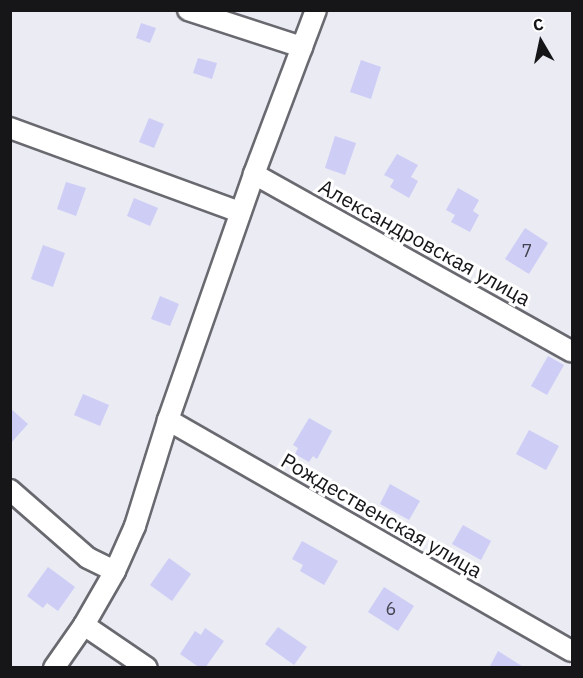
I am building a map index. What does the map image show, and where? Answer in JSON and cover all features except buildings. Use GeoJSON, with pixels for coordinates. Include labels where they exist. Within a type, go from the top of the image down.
{"type":"FeatureCollection","features":[{"type":"Feature","properties":{"kind":"street"},"geometry":{"type":"LineString","coordinates":[[188,10],[302,47]]}},
{"type":"Feature","properties":{"kind":"street"},"geometry":{"type":"LineString","coordinates":[[54,668],[84,625],[115,572],[135,526],[168,420],[240,212],[316,10]]}},
{"type":"Feature","properties":{"kind":"street"},"geometry":{"type":"LineString","coordinates":[[10,128],[240,212]]}},
{"type":"Feature","properties":{"kind":"street","name":"Александровская улица"},"geometry":{"type":"LineString","coordinates":[[254,174],[573,352]]}},
{"type":"Feature","properties":{"kind":"street","name":"Рождественская улица"},"geometry":{"type":"LineString","coordinates":[[168,420],[573,651]]}},
{"type":"Feature","properties":{"kind":"street"},"geometry":{"type":"LineString","coordinates":[[10,490],[87,558],[115,572]]}},
{"type":"Feature","properties":{"kind":"street"},"geometry":{"type":"LineString","coordinates":[[84,625],[147,668]]}}]}
